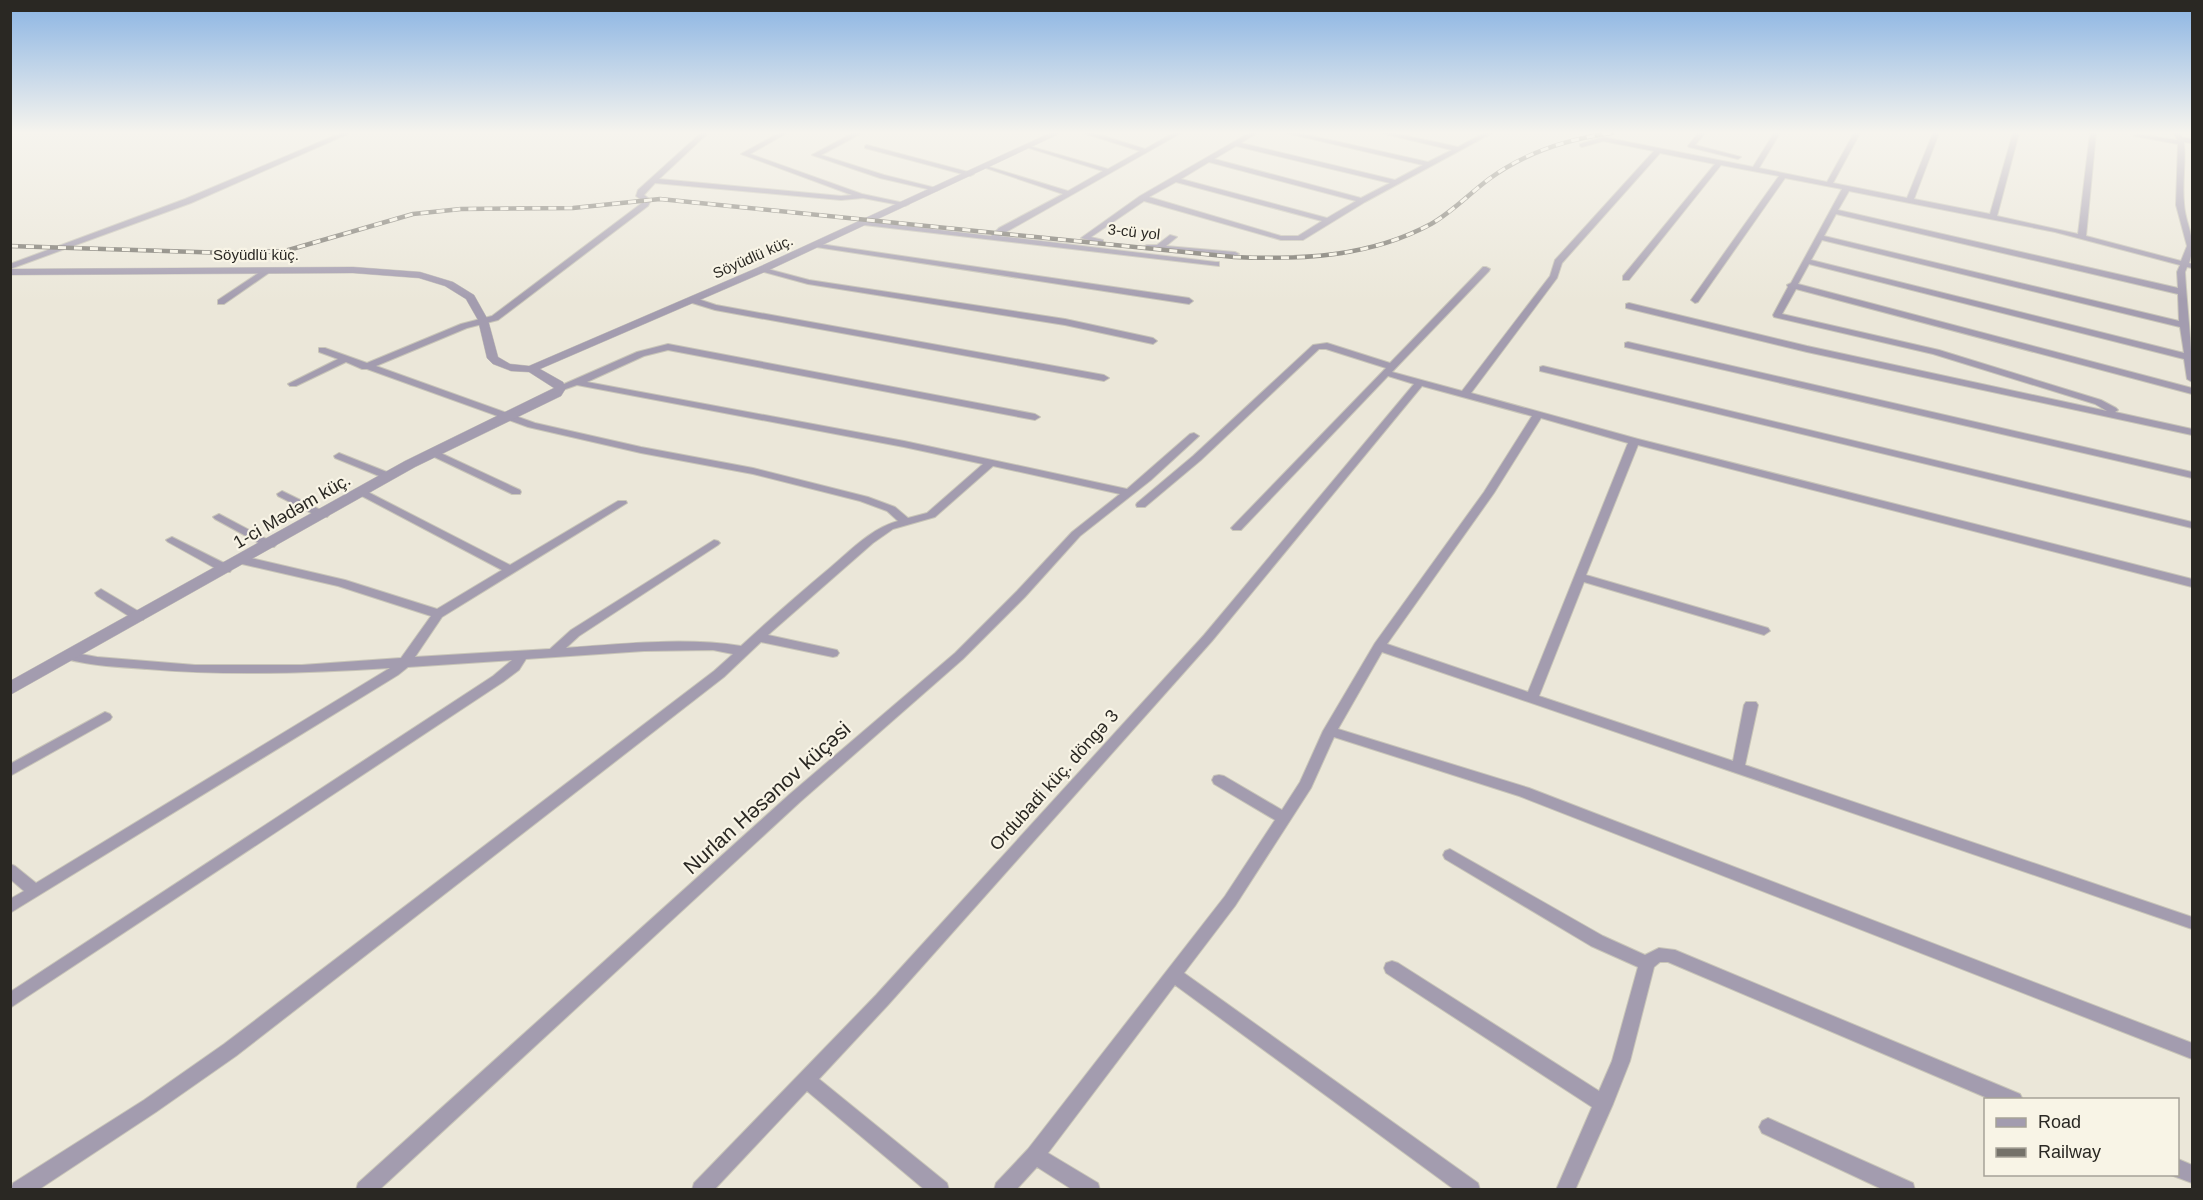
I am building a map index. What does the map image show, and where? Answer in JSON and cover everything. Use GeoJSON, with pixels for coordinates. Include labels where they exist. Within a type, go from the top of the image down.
{"type":"FeatureCollection","features":[{"type":"Feature","properties":{"kind":"street"},"geometry":{"type":"LineString","coordinates":[[10,267],[160,212],[214,189]]}},
{"type":"Feature","properties":{"kind":"street"},"geometry":{"type":"LineString","coordinates":[[365,367],[483,320],[495,318],[645,204],[647,200],[640,194],[646,189]]}},
{"type":"Feature","properties":{"kind":"street"},"geometry":{"type":"LineString","coordinates":[[743,189],[841,198],[863,196]]}},
{"type":"Feature","properties":{"kind":"street"},"geometry":{"type":"LineString","coordinates":[[843,189],[863,196],[905,204]]}},
{"type":"Feature","properties":{"kind":"street","name":"Söyüdlü küç."},"geometry":{"type":"LineString","coordinates":[[10,272],[269,270],[381,271],[420,275],[437,279],[465,293],[483,320],[493,358],[497,362],[511,368],[531,369],[763,269],[936,189]]}},
{"type":"Feature","properties":{"kind":"street"},"geometry":{"type":"LineString","coordinates":[[1056,189],[1068,193]]}},
{"type":"Feature","properties":{"kind":"street"},"geometry":{"type":"LineString","coordinates":[[995,236],[1075,189]]}},
{"type":"Feature","properties":{"kind":"street","name":"3-cü yol"},"geometry":{"type":"LineString","coordinates":[[1157,189],[1086,239],[1235,254]]}},
{"type":"Feature","properties":{"kind":"street"},"geometry":{"type":"LineString","coordinates":[[1214,189],[1329,221]]}},
{"type":"Feature","properties":{"kind":"street"},"geometry":{"type":"LineString","coordinates":[[1320,189],[1362,200]]}},
{"type":"Feature","properties":{"kind":"street"},"geometry":{"type":"LineString","coordinates":[[1143,198],[1291,240],[1300,238],[1382,189]]}},
{"type":"Feature","properties":{"kind":"street"},"geometry":{"type":"LineString","coordinates":[[1465,394],[1554,276],[1558,262],[1624,189]]}},
{"type":"Feature","properties":{"kind":"street"},"geometry":{"type":"LineString","coordinates":[[1626,278],[1698,189]]}},
{"type":"Feature","properties":{"kind":"street"},"geometry":{"type":"LineString","coordinates":[[1695,300],[1773,189]]}},
{"type":"Feature","properties":{"kind":"street"},"geometry":{"type":"LineString","coordinates":[[1846,189],[1776,313],[1779,316],[1936,352],[2098,402],[2112,409],[2114,414]]}},
{"type":"Feature","properties":{"kind":"street"},"geometry":{"type":"LineString","coordinates":[[1857,189],[2082,237],[2189,266]]}},
{"type":"Feature","properties":{"kind":"street"},"geometry":{"type":"LineString","coordinates":[[1910,200],[1914,189]]}},
{"type":"Feature","properties":{"kind":"street"},"geometry":{"type":"LineString","coordinates":[[1993,217],[2001,189]]}},
{"type":"Feature","properties":{"kind":"street"},"geometry":{"type":"LineString","coordinates":[[2082,237],[2087,189]]}},
{"type":"Feature","properties":{"kind":"street"},"geometry":{"type":"LineString","coordinates":[[2180,189],[2180,205],[2191,246],[2189,266],[2181,272],[2184,325],[2193,379]]}},
{"type":"Feature","properties":{"kind":"street"},"geometry":{"type":"LineString","coordinates":[[1833,212],[2182,292]]}},
{"type":"Feature","properties":{"kind":"street"},"geometry":{"type":"LineString","coordinates":[[864,223],[995,236],[1216,264]]}},
{"type":"Feature","properties":{"kind":"street"},"geometry":{"type":"LineString","coordinates":[[1159,248],[1173,237]]}},
{"type":"Feature","properties":{"kind":"street"},"geometry":{"type":"LineString","coordinates":[[1819,237],[2184,325]]}},
{"type":"Feature","properties":{"kind":"street"},"geometry":{"type":"LineString","coordinates":[[816,245],[1190,301]]}},
{"type":"Feature","properties":{"kind":"street"},"geometry":{"type":"LineString","coordinates":[[1915,252],[1932,257],[1929,263]]}},
{"type":"Feature","properties":{"kind":"street"},"geometry":{"type":"LineString","coordinates":[[1805,261],[2190,358]]}},
{"type":"Feature","properties":{"kind":"street"},"geometry":{"type":"LineString","coordinates":[[763,269],[808,282],[1065,322],[1153,341]]}},
{"type":"Feature","properties":{"kind":"street"},"geometry":{"type":"LineString","coordinates":[[1237,528],[1486,269]]}},
{"type":"Feature","properties":{"kind":"street"},"geometry":{"type":"LineString","coordinates":[[221,302],[269,270]]}},
{"type":"Feature","properties":{"kind":"street"},"geometry":{"type":"LineString","coordinates":[[1791,285],[2193,391]]}},
{"type":"Feature","properties":{"kind":"street"},"geometry":{"type":"LineString","coordinates":[[692,300],[715,307],[1104,378]]}},
{"type":"Feature","properties":{"kind":"street"},"geometry":{"type":"LineString","coordinates":[[1629,306],[1807,349],[2193,432]]}},
{"type":"Feature","properties":{"kind":"street"},"geometry":{"type":"LineString","coordinates":[[1628,345],[2193,475]]}},
{"type":"Feature","properties":{"kind":"street"},"geometry":{"type":"LineString","coordinates":[[1141,505],[1197,458],[1316,347],[1327,346],[1420,382],[1538,415],[2193,583]]}},
{"type":"Feature","properties":{"kind":"street"},"geometry":{"type":"LineString","coordinates":[[531,369],[560,388],[579,383],[640,354],[668,347],[1035,417]]}},
{"type":"Feature","properties":{"kind":"street"},"geometry":{"type":"LineString","coordinates":[[322,350],[365,367],[555,431],[753,471],[864,499],[891,509],[906,522]]}},
{"type":"Feature","properties":{"kind":"street"},"geometry":{"type":"LineString","coordinates":[[293,384],[345,359]]}},
{"type":"Feature","properties":{"kind":"street"},"geometry":{"type":"LineString","coordinates":[[1543,369],[2193,525]]}},
{"type":"Feature","properties":{"kind":"street","name":"Ordubadi küç. döngə 3"},"geometry":{"type":"LineString","coordinates":[[700,1190],[807,1080],[1208,638],[1420,382]]}},
{"type":"Feature","properties":{"kind":"street"},"geometry":{"type":"LineString","coordinates":[[579,383],[992,462],[1128,492]]}},
{"type":"Feature","properties":{"kind":"street","name":"1-ci Mədəm küç."},"geometry":{"type":"LineString","coordinates":[[10,689],[270,545],[388,476],[432,452],[546,400],[560,388]]}},
{"type":"Feature","properties":{"kind":"street"},"geometry":{"type":"LineString","coordinates":[[1003,1190],[1035,1155],[1230,901],[1306,784],[1330,731],[1379,646],[1489,493],[1538,415]]}},
{"type":"Feature","properties":{"kind":"street","name":"Nurlan Həsənov küçəsi"},"geometry":{"type":"LineString","coordinates":[[365,1190],[795,798],[951,663],[1021,594],[1076,534],[1194,436]]}},
{"type":"Feature","properties":{"kind":"street"},"geometry":{"type":"LineString","coordinates":[[1532,697],[1634,441]]}},
{"type":"Feature","properties":{"kind":"street"},"geometry":{"type":"LineString","coordinates":[[432,452],[516,492]]}},
{"type":"Feature","properties":{"kind":"street"},"geometry":{"type":"LineString","coordinates":[[339,456],[388,476]]}},
{"type":"Feature","properties":{"kind":"street"},"geometry":{"type":"LineString","coordinates":[[20,1190],[150,1106],[230,1050],[719,674],[758,637],[869,541],[889,527],[931,515],[992,462]]}},
{"type":"Feature","properties":{"kind":"street"},"geometry":{"type":"LineString","coordinates":[[362,492],[510,570]]}},
{"type":"Feature","properties":{"kind":"street"},"geometry":{"type":"LineString","coordinates":[[282,494],[324,514]]}},
{"type":"Feature","properties":{"kind":"street"},"geometry":{"type":"LineString","coordinates":[[10,907],[373,684],[405,662],[438,614],[622,503]]}},
{"type":"Feature","properties":{"kind":"street"},"geometry":{"type":"LineString","coordinates":[[219,517],[270,545]]}},
{"type":"Feature","properties":{"kind":"street"},"geometry":{"type":"LineString","coordinates":[[172,540],[226,569]]}},
{"type":"Feature","properties":{"kind":"street"},"geometry":{"type":"LineString","coordinates":[[553,653],[575,633],[714,543]]}},
{"type":"Feature","properties":{"kind":"street"},"geometry":{"type":"LineString","coordinates":[[242,560],[268,568],[341,583],[438,614]]}},
{"type":"Feature","properties":{"kind":"street"},"geometry":{"type":"LineString","coordinates":[[1580,577],[1764,631]]}},
{"type":"Feature","properties":{"kind":"street"},"geometry":{"type":"LineString","coordinates":[[101,593],[139,617]]}},
{"type":"Feature","properties":{"kind":"street"},"geometry":{"type":"LineString","coordinates":[[758,637],[834,652]]}},
{"type":"Feature","properties":{"kind":"street"},"geometry":{"type":"LineString","coordinates":[[70,656],[97,662],[195,669],[302,669],[685,645],[713,646],[743,651]]}},
{"type":"Feature","properties":{"kind":"street"},"geometry":{"type":"LineString","coordinates":[[1379,646],[2193,923]]}},
{"type":"Feature","properties":{"kind":"street"},"geometry":{"type":"LineString","coordinates":[[10,1001],[498,679],[514,667],[521,656]]}},
{"type":"Feature","properties":{"kind":"street"},"geometry":{"type":"LineString","coordinates":[[1738,768],[1751,705]]}},
{"type":"Feature","properties":{"kind":"street"},"geometry":{"type":"LineString","coordinates":[[10,771],[105,717]]}},
{"type":"Feature","properties":{"kind":"street"},"geometry":{"type":"LineString","coordinates":[[1330,731],[1524,792],[2193,1051]]}},
{"type":"Feature","properties":{"kind":"street"},"geometry":{"type":"LineString","coordinates":[[1219,780],[1284,818]]}},
{"type":"Feature","properties":{"kind":"street"},"geometry":{"type":"LineString","coordinates":[[1450,855],[1588,936],[1647,964]]}},
{"type":"Feature","properties":{"kind":"street"},"geometry":{"type":"LineString","coordinates":[[10,870],[35,891]]}},
{"type":"Feature","properties":{"kind":"street"},"geometry":{"type":"LineString","coordinates":[[1565,1190],[1604,1104],[1620,1061],[1647,964],[1653,956],[1669,955],[2009,1098]]}},
{"type":"Feature","properties":{"kind":"street"},"geometry":{"type":"LineString","coordinates":[[1392,968],[1604,1104]]}},
{"type":"Feature","properties":{"kind":"street"},"geometry":{"type":"LineString","coordinates":[[1173,974],[1471,1190]]}},
{"type":"Feature","properties":{"kind":"street"},"geometry":{"type":"LineString","coordinates":[[807,1080],[940,1190]]}},
{"type":"Feature","properties":{"kind":"street"},"geometry":{"type":"LineString","coordinates":[[1768,1127],[1906,1190]]}},
{"type":"Feature","properties":{"kind":"street"},"geometry":{"type":"LineString","coordinates":[[1035,1155],[1091,1190]]}},
{"type":"Feature","properties":{"kind":"street"},"geometry":{"type":"LineString","coordinates":[[2179,1168],[2193,1174]]}},
{"type":"Feature","properties":{"kind":"railway"},"geometry":{"type":"LineString","coordinates":[[10,246],[228,253],[285,251],[413,214],[461,209],[573,208],[660,199],[1234,257],[1310,257],[1360,250],[1408,235],[1439,219],[1477,189]]}}]}
